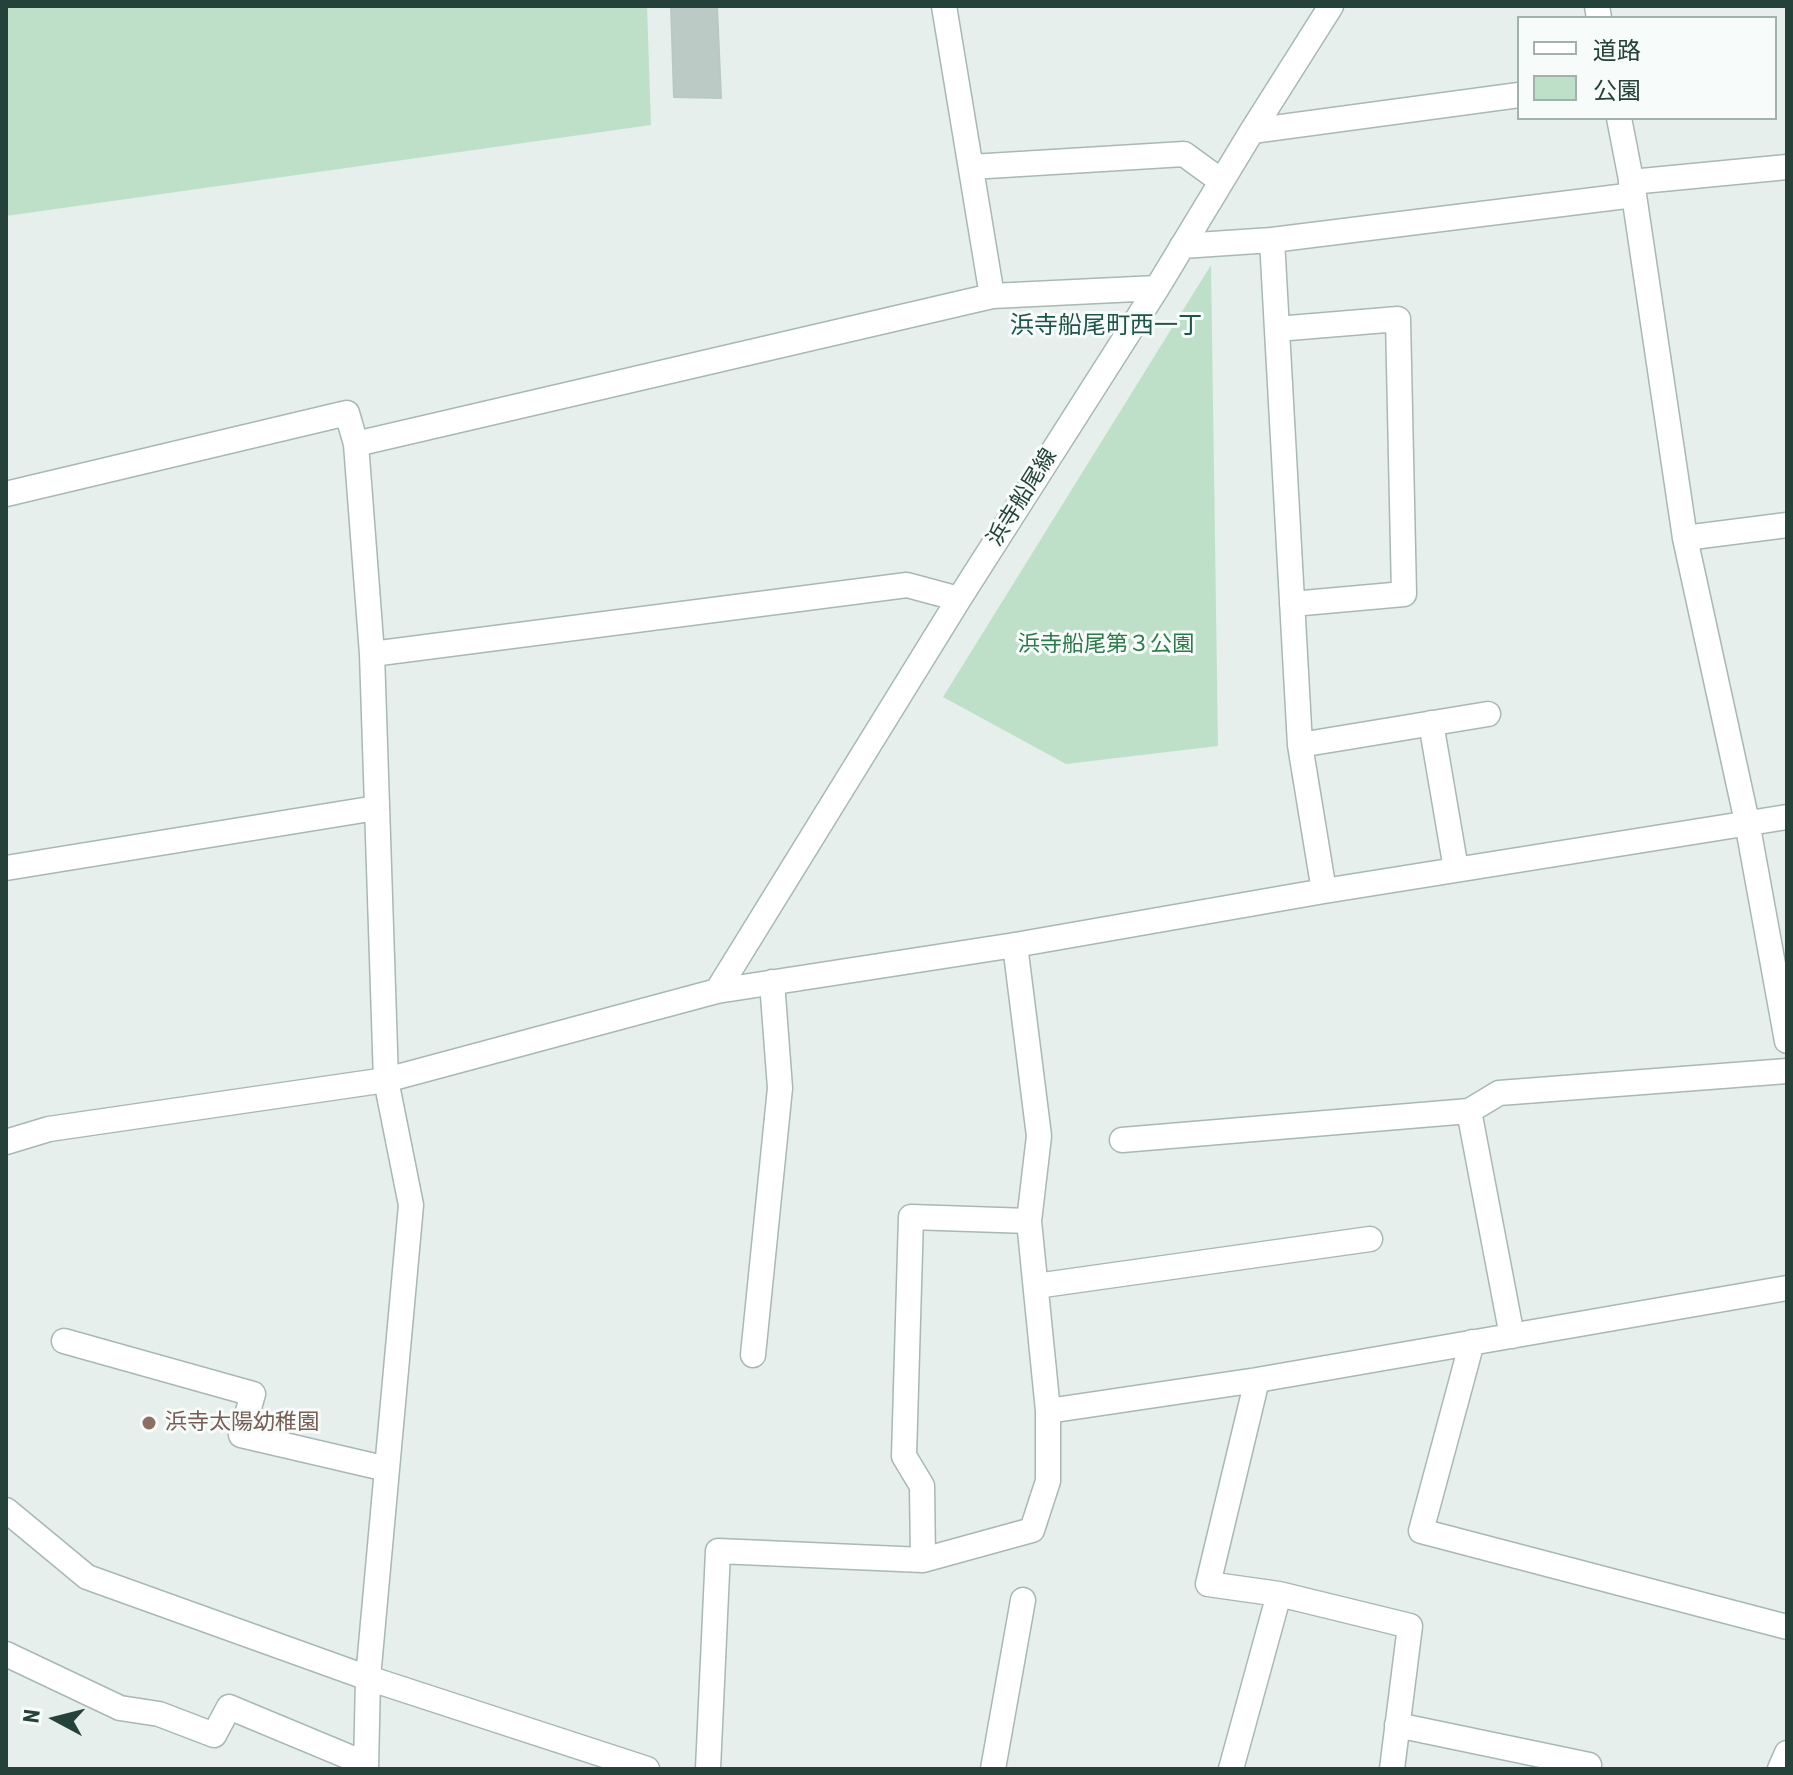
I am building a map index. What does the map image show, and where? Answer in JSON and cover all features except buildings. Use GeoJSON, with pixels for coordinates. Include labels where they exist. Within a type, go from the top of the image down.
{"type":"FeatureCollection","features":[{"type":"Feature","properties":{"kind":"street"},"geometry":{"type":"LineString","coordinates":[[944,6],[992,296]]}},
{"type":"Feature","properties":{"kind":"street","name":"浜寺船尾線"},"geometry":{"type":"LineString","coordinates":[[717,991],[1331,6]]}},
{"type":"Feature","properties":{"kind":"street"},"geometry":{"type":"LineString","coordinates":[[1252,131],[1517,95]]}},
{"type":"Feature","properties":{"kind":"street"},"geometry":{"type":"LineString","coordinates":[[1619,120],[1685,538],[1747,822],[1787,1041]]}},
{"type":"Feature","properties":{"kind":"street"},"geometry":{"type":"LineString","coordinates":[[971,167],[1184,154],[1221,181]]}},
{"type":"Feature","properties":{"kind":"street"},"geometry":{"type":"LineString","coordinates":[[1182,246],[1272,240],[1787,167]]}},
{"type":"Feature","properties":{"kind":"street"},"geometry":{"type":"LineString","coordinates":[[1272,240],[1300,745],[1324,891]]}},
{"type":"Feature","properties":{"kind":"street"},"geometry":{"type":"LineString","coordinates":[[356,444],[992,296],[1157,288]]}},
{"type":"Feature","properties":{"kind":"street"},"geometry":{"type":"LineString","coordinates":[[1277,329],[1398,319],[1404,594],[1292,604]]}},
{"type":"Feature","properties":{"kind":"street"},"geometry":{"type":"LineString","coordinates":[[6,494],[347,413],[356,444],[372,654],[386,1080],[411,1205],[368,1678],[366,1767],[229,1707],[214,1735],[159,1714],[120,1708],[6,1654]]}},
{"type":"Feature","properties":{"kind":"street"},"geometry":{"type":"LineString","coordinates":[[1685,538],[1787,525]]}},
{"type":"Feature","properties":{"kind":"street"},"geometry":{"type":"LineString","coordinates":[[372,654],[907,585],[959,599]]}},
{"type":"Feature","properties":{"kind":"street"},"geometry":{"type":"LineString","coordinates":[[1300,745],[1488,714]]}},
{"type":"Feature","properties":{"kind":"street"},"geometry":{"type":"LineString","coordinates":[[1431,723],[1456,869]]}},
{"type":"Feature","properties":{"kind":"street"},"geometry":{"type":"LineString","coordinates":[[6,868],[376,808]]}},
{"type":"Feature","properties":{"kind":"street"},"geometry":{"type":"LineString","coordinates":[[6,1142],[49,1129],[386,1080],[717,991],[1015,945],[1456,869],[1787,817]]}},
{"type":"Feature","properties":{"kind":"street"},"geometry":{"type":"LineString","coordinates":[[708,1769],[718,1551],[923,1560],[1032,1530],[1048,1481],[1048,1411],[1029,1221],[1039,1136],[1015,945]]}},
{"type":"Feature","properties":{"kind":"street"},"geometry":{"type":"LineString","coordinates":[[753,1355],[780,1088],[772,982]]}},
{"type":"Feature","properties":{"kind":"street"},"geometry":{"type":"LineString","coordinates":[[1122,1140],[1469,1111],[1499,1093],[1787,1071]]}},
{"type":"Feature","properties":{"kind":"street"},"geometry":{"type":"LineString","coordinates":[[1469,1111],[1512,1336]]}},
{"type":"Feature","properties":{"kind":"street"},"geometry":{"type":"LineString","coordinates":[[923,1560],[922,1486],[904,1456],[911,1217],[1029,1221]]}},
{"type":"Feature","properties":{"kind":"street"},"geometry":{"type":"LineString","coordinates":[[1036,1286],[1370,1239]]}},
{"type":"Feature","properties":{"kind":"street"},"geometry":{"type":"LineString","coordinates":[[1048,1411],[1257,1380],[1787,1288]]}},
{"type":"Feature","properties":{"kind":"street"},"geometry":{"type":"LineString","coordinates":[[64,1341],[253,1394],[241,1435],[387,1469]]}},
{"type":"Feature","properties":{"kind":"street"},"geometry":{"type":"LineString","coordinates":[[1472,1342],[1421,1531],[1787,1627]]}},
{"type":"Feature","properties":{"kind":"street"},"geometry":{"type":"LineString","coordinates":[[1257,1380],[1208,1584],[1279,1594],[1410,1626],[1392,1769]]}},
{"type":"Feature","properties":{"kind":"street"},"geometry":{"type":"LineString","coordinates":[[6,1510],[87,1577],[368,1678],[647,1769]]}},
{"type":"Feature","properties":{"kind":"street"},"geometry":{"type":"LineString","coordinates":[[1231,1769],[1279,1594]]}},
{"type":"Feature","properties":{"kind":"street"},"geometry":{"type":"LineString","coordinates":[[993,1769],[1023,1600]]}},
{"type":"Feature","properties":{"kind":"street"},"geometry":{"type":"LineString","coordinates":[[1397,1725],[1589,1765]]}},
{"type":"Feature","properties":{"kind":"street"},"geometry":{"type":"LineString","coordinates":[[1780,1769],[1787,1753]]}},
{"type":"Feature","properties":{"kind":"green space"},"geometry":{"type":"Polygon","coordinates":[[[6,6],[647,6],[651,125],[6,216],[6,6]]]}},
{"type":"Feature","properties":{"kind":"green space","name":"浜寺船尾第３公園"},"geometry":{"type":"Polygon","coordinates":[[[1211,265],[1218,746],[1066,764],[943,697],[1211,265]]]}},
{"type":"Feature","properties":{"kind":"place","name":"浜寺太陽幼稚園"},"geometry":{"type":"Point","coordinates":[149,1423]}},
{"type":"Feature","properties":{"kind":"district","name":"浜寺船尾町西一丁"},"geometry":{"type":"Point","coordinates":[1106,327]}}]}
